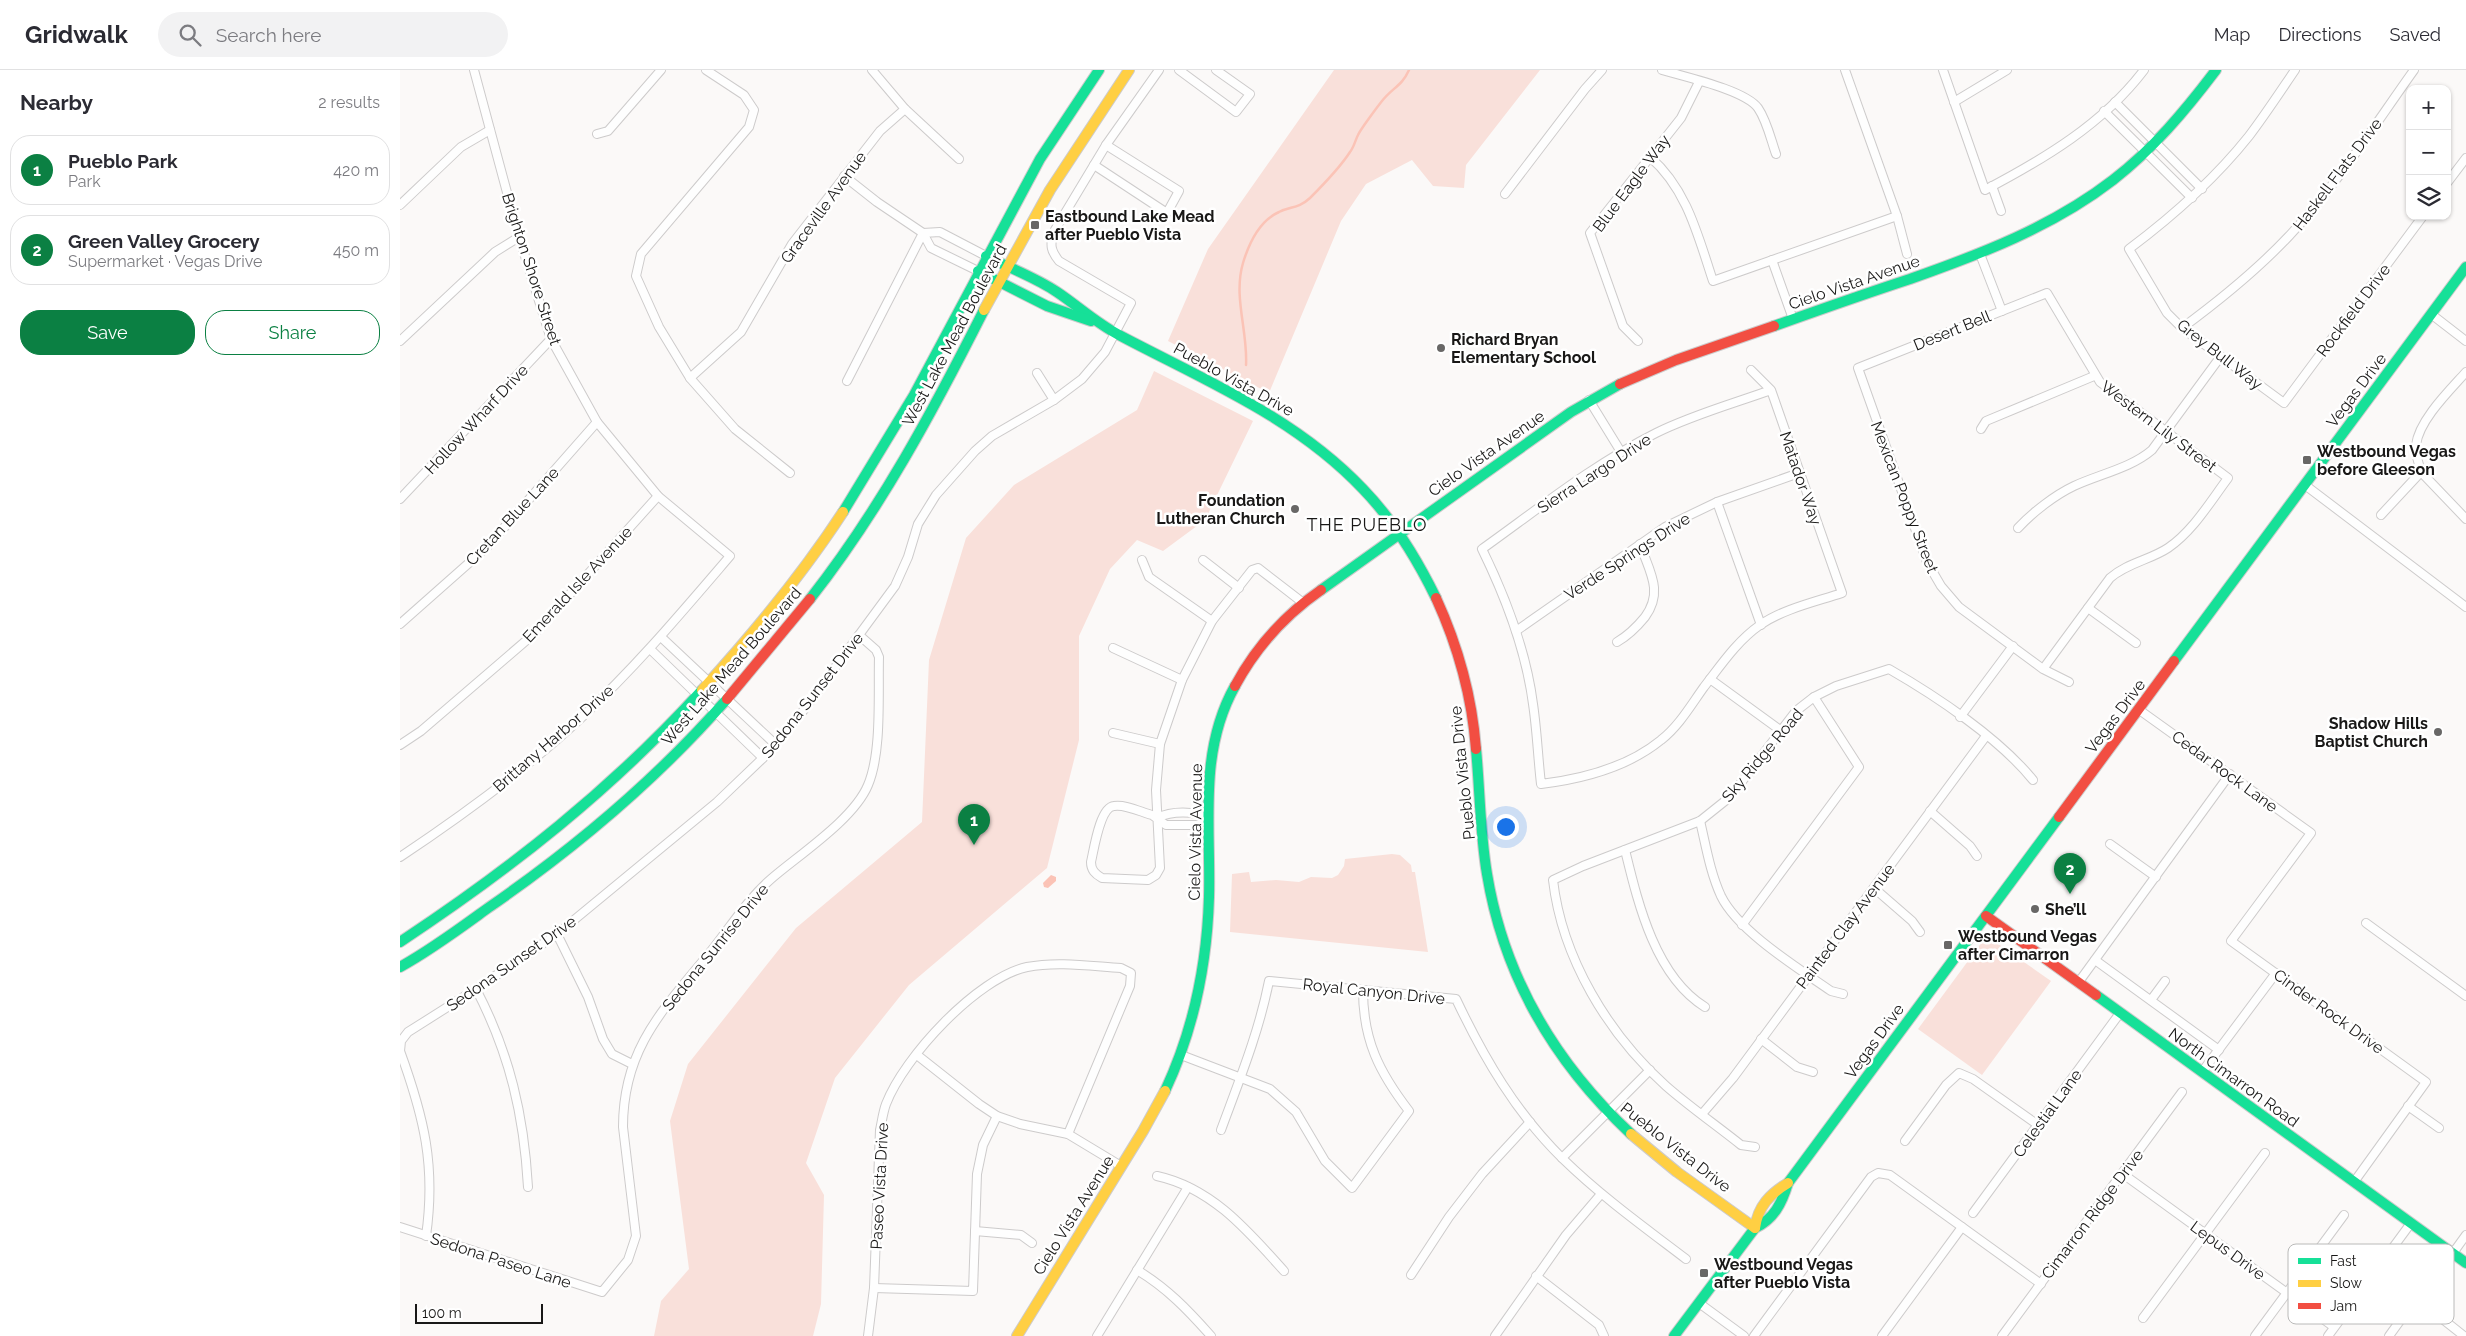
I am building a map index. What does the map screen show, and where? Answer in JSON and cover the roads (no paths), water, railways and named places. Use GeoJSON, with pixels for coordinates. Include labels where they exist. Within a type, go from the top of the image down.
{"type":"FeatureCollection","features":[{"type":"Feature","properties":{"kind":"street","name":"Brighton Shore Street"},"geometry":{"type":"LineString","coordinates":[[474,70],[519,237],[551,339],[597,422],[658,496],[730,556]]}},
{"type":"Feature","properties":{"kind":"street"},"geometry":{"type":"LineString","coordinates":[[597,134],[608,131],[661,70]]}},
{"type":"Feature","properties":{"kind":"street"},"geometry":{"type":"LineString","coordinates":[[706,70],[744,95],[754,110],[749,127],[640,254],[636,276],[659,327],[690,378],[735,429],[790,473]]}},
{"type":"Feature","properties":{"kind":"street"},"geometry":{"type":"LineString","coordinates":[[872,70],[905,109],[959,159]]}},
{"type":"Feature","properties":{"kind":"street","name":"West Lake Mead Boulevard"},"geometry":{"type":"LineString","coordinates":[[400,942],[475,894],[546,837],[612,780],[698,696],[770,612],[831,531],[888,441],[986,256],[1041,158],[1099,70]]}},
{"type":"Feature","properties":{"kind":"street","name":"West Lake Mead Boulevard"},"geometry":{"type":"LineString","coordinates":[[400,967],[504,900],[560,858],[630,798],[685,744],[789,628],[850,545],[909,452],[1007,267],[1062,171],[1129,70]]}},
{"type":"Feature","properties":{"kind":"street"},"geometry":{"type":"LineString","coordinates":[[1106,145],[1179,191],[1167,213],[1094,165],[1106,145],[1159,70]]}},
{"type":"Feature","properties":{"kind":"street"},"geometry":{"type":"LineString","coordinates":[[1179,70],[1236,112],[1250,94],[1216,70]]}},
{"type":"Feature","properties":{"kind":"street"},"geometry":{"type":"LineString","coordinates":[[1505,194],[1585,89],[1602,70]]}},
{"type":"Feature","properties":{"kind":"street"},"geometry":{"type":"LineString","coordinates":[[1662,70],[1742,95],[1762,113],[1776,154]]}},
{"type":"Feature","properties":{"kind":"street"},"geometry":{"type":"LineString","coordinates":[[1845,70],[1897,216],[1907,254]]}},
{"type":"Feature","properties":{"kind":"street"},"geometry":{"type":"LineString","coordinates":[[1943,70],[1985,190],[2046,156],[2072,139],[2115,102],[2144,70]]}},
{"type":"Feature","properties":{"kind":"street"},"geometry":{"type":"LineString","coordinates":[[1954,102],[2007,70]]}},
{"type":"Feature","properties":{"kind":"street","name":"Cielo Vista Avenue"},"geometry":{"type":"LineString","coordinates":[[1017,1336],[1164,1093],[1181,1055],[1196,1010],[1206,951],[1209,889],[1208,819],[1210,764],[1226,704],[1240,675],[1262,643],[1282,620],[1302,602],[1589,400],[1631,378],[1676,360],[1980,254],[2029,233],[2068,212],[2111,182],[2146,154],[2185,111],[2216,70]]}},
{"type":"Feature","properties":{"kind":"street"},"geometry":{"type":"LineString","coordinates":[[2104,111],[2192,198],[2249,136],[2296,70]]}},
{"type":"Feature","properties":{"kind":"street","name":"Haskell Flats Drive"},"geometry":{"type":"LineString","coordinates":[[2182,328],[2253,272],[2290,236],[2318,203],[2414,70]]}},
{"type":"Feature","properties":{"kind":"street","name":"Blue Eagle Way"},"geometry":{"type":"LineString","coordinates":[[1638,341],[1623,326],[1590,234],[1681,118],[1699,82]]}},
{"type":"Feature","properties":{"kind":"street"},"geometry":{"type":"LineString","coordinates":[[2115,102],[2202,189]]}},
{"type":"Feature","properties":{"kind":"street","name":"Graceville Avenue"},"geometry":{"type":"LineString","coordinates":[[690,378],[741,332],[792,244],[880,131],[905,109]]}},
{"type":"Feature","properties":{"kind":"street"},"geometry":{"type":"LineString","coordinates":[[400,205],[460,147],[490,130]]}},
{"type":"Feature","properties":{"kind":"street"},"geometry":{"type":"LineString","coordinates":[[1650,157],[1676,185],[1686,203],[1713,280],[1897,216]]}},
{"type":"Feature","properties":{"kind":"street"},"geometry":{"type":"LineString","coordinates":[[2451,178],[2466,158]]}},
{"type":"Feature","properties":{"kind":"street","name":"Sedona Sunset Drive"},"geometry":{"type":"LineString","coordinates":[[401,1041],[408,1032],[476,990],[557,934],[717,802],[763,758],[803,711],[895,586],[908,557],[918,524],[936,495],[975,451],[992,436],[1054,400],[1088,373],[1105,352],[1131,303],[1059,261],[1052,253],[1050,245],[1053,233],[1094,165]]}},
{"type":"Feature","properties":{"kind":"street","name":"Pueblo Vista Drive"},"geometry":{"type":"LineString","coordinates":[[844,176],[877,202],[923,233],[931,248],[1047,306],[1101,325]]}},
{"type":"Feature","properties":{"kind":"street"},"geometry":{"type":"LineString","coordinates":[[1992,186],[2001,211]]}},
{"type":"Feature","properties":{"kind":"street","name":"Grey Bull Way"},"geometry":{"type":"LineString","coordinates":[[2192,198],[2165,222],[2129,249],[2155,295],[2182,328],[2284,403]]}},
{"type":"Feature","properties":{"kind":"street","name":"Rockfield Drive"},"geometry":{"type":"LineString","coordinates":[[2284,403],[2420,220]]}},
{"type":"Feature","properties":{"kind":"street","name":"Pueblo Vista Drive"},"geometry":{"type":"LineString","coordinates":[[923,233],[940,232],[1055,292],[1101,325],[1259,407],[1296,430],[1348,473],[1399,533],[1436,597],[1463,670],[1476,741],[1487,872],[1506,952],[1531,1008],[1546,1035],[1584,1087],[1608,1112],[1653,1152],[1755,1228]]}},
{"type":"Feature","properties":{"kind":"street"},"geometry":{"type":"LineString","coordinates":[[847,381],[923,233]]}},
{"type":"Feature","properties":{"kind":"street"},"geometry":{"type":"LineString","coordinates":[[400,341],[495,252],[519,237]]}},
{"type":"Feature","properties":{"kind":"street"},"geometry":{"type":"LineString","coordinates":[[1980,254],[2002,311]]}},
{"type":"Feature","properties":{"kind":"street"},"geometry":{"type":"LineString","coordinates":[[1772,260],[1793,319]]}},
{"type":"Feature","properties":{"kind":"street","name":"Vegas Drive"},"geometry":{"type":"LineString","coordinates":[[1674,1336],[1755,1228],[1755,1214],[1771,1193],[1788,1183],[2466,266]]}},
{"type":"Feature","properties":{"kind":"street","name":"Desert Bell"},"geometry":{"type":"LineString","coordinates":[[1858,368],[2047,294]]}},
{"type":"Feature","properties":{"kind":"street","name":"Western Lily Street"},"geometry":{"type":"LineString","coordinates":[[2047,294],[2094,376],[2165,432],[2228,478],[2184,536],[2166,549],[2119,571],[2088,608]]}},
{"type":"Feature","properties":{"kind":"street"},"geometry":{"type":"LineString","coordinates":[[2431,314],[2466,340]]}},
{"type":"Feature","properties":{"kind":"street","name":"Hollow Wharf Drive"},"geometry":{"type":"LineString","coordinates":[[400,498],[551,339]]}},
{"type":"Feature","properties":{"kind":"street"},"geometry":{"type":"LineString","coordinates":[[2018,528],[2027,518],[2072,487],[2142,458],[2152,450],[2221,356]]}},
{"type":"Feature","properties":{"kind":"street","name":"Mexican Poppy Street"},"geometry":{"type":"LineString","coordinates":[[1858,368],[1927,562],[1940,586],[1959,607],[2043,669],[2069,682]]}},
{"type":"Feature","properties":{"kind":"street","name":"Matador Way"},"geometry":{"type":"LineString","coordinates":[[1751,370],[1770,390],[1842,593],[1776,616],[1760,624]]}},
{"type":"Feature","properties":{"kind":"street"},"geometry":{"type":"LineString","coordinates":[[2466,372],[2432,412],[2419,436],[2416,447],[2421,472],[2466,519]]}},
{"type":"Feature","properties":{"kind":"street"},"geometry":{"type":"LineString","coordinates":[[1037,373],[1054,400]]}},
{"type":"Feature","properties":{"kind":"street"},"geometry":{"type":"LineString","coordinates":[[1981,429],[1986,421],[2094,376]]}},
{"type":"Feature","properties":{"kind":"street","name":"Sierra Largo Drive"},"geometry":{"type":"LineString","coordinates":[[1516,631],[1482,549],[1621,452],[1657,432],[1770,390]]}},
{"type":"Feature","properties":{"kind":"street"},"geometry":{"type":"LineString","coordinates":[[1589,400],[1621,452]]}},
{"type":"Feature","properties":{"kind":"street","name":"Cretan Blue Lane"},"geometry":{"type":"LineString","coordinates":[[400,624],[487,547],[597,422]]}},
{"type":"Feature","properties":{"kind":"street"},"geometry":{"type":"LineString","coordinates":[[2381,515],[2421,472]]}},
{"type":"Feature","properties":{"kind":"street","name":"Verde Springs Drive"},"geometry":{"type":"LineString","coordinates":[[1516,631],[1665,527],[1717,502],[1799,473]]}},
{"type":"Feature","properties":{"kind":"street"},"geometry":{"type":"LineString","coordinates":[[2305,485],[2466,606]]}},
{"type":"Feature","properties":{"kind":"street","name":"Emerald Isle Avenue"},"geometry":{"type":"LineString","coordinates":[[400,744],[421,731],[535,633],[658,496]]}},
{"type":"Feature","properties":{"kind":"street"},"geometry":{"type":"LineString","coordinates":[[1516,631],[1533,704],[1541,784],[1572,780],[1644,753],[1662,739],[1679,721],[1738,644],[1760,624],[1717,502]]}},
{"type":"Feature","properties":{"kind":"street"},"geometry":{"type":"LineString","coordinates":[[1617,642],[1632,633],[1653,606],[1655,600],[1655,587],[1640,544]]}},
{"type":"Feature","properties":{"kind":"street","name":"Brittany Harbor Drive"},"geometry":{"type":"LineString","coordinates":[[400,857],[469,811],[580,718],[650,649],[730,556]]}},
{"type":"Feature","properties":{"kind":"street"},"geometry":{"type":"LineString","coordinates":[[1142,560],[1149,577],[1212,621]]}},
{"type":"Feature","properties":{"kind":"street"},"geometry":{"type":"LineString","coordinates":[[1203,560],[1239,588]]}},
{"type":"Feature","properties":{"kind":"street"},"geometry":{"type":"LineString","coordinates":[[1157,818],[1167,813],[1201,814],[1208,819],[1202,825],[1166,825],[1157,818],[1115,805],[1108,808],[1103,815],[1091,862],[1094,872],[1102,878],[1148,880],[1156,875],[1160,868],[1157,818],[1156,790],[1160,744],[1182,680],[1212,621],[1252,570],[1258,568],[1302,602]]}},
{"type":"Feature","properties":{"kind":"street"},"geometry":{"type":"LineString","coordinates":[[2043,669],[2088,608],[2136,643]]}},
{"type":"Feature","properties":{"kind":"street","name":"Sedona Sunrise Drive"},"geometry":{"type":"LineString","coordinates":[[602,1292],[628,1260],[636,1236],[623,1126],[626,1086],[632,1064],[651,1026],[758,891],[849,814],[863,796],[875,762],[879,657],[876,650],[859,635]]}},
{"type":"Feature","properties":{"kind":"street"},"geometry":{"type":"LineString","coordinates":[[661,637],[775,744]]}},
{"type":"Feature","properties":{"kind":"street"},"geometry":{"type":"LineString","coordinates":[[2012,646],[1960,717],[1986,736],[2023,768],[2033,780]]}},
{"type":"Feature","properties":{"kind":"street"},"geometry":{"type":"LineString","coordinates":[[1113,648],[1182,680]]}},
{"type":"Feature","properties":{"kind":"street"},"geometry":{"type":"LineString","coordinates":[[650,649],[763,758]]}},
{"type":"Feature","properties":{"kind":"street","name":"Sky Ridge Road"},"geometry":{"type":"LineString","coordinates":[[1650,1070],[1602,1010],[1582,976],[1563,929],[1553,880],[1700,821],[1730,797],[1796,711],[1814,696],[1836,686],[1889,669],[1916,684],[1960,717]]}},
{"type":"Feature","properties":{"kind":"street"},"geometry":{"type":"LineString","coordinates":[[1710,679],[1780,730]]}},
{"type":"Feature","properties":{"kind":"street"},"geometry":{"type":"LineString","coordinates":[[1742,925],[1860,767],[1814,696]]}},
{"type":"Feature","properties":{"kind":"street","name":"Cedar Rock Lane"},"geometry":{"type":"LineString","coordinates":[[2138,709],[2311,833],[2232,940]]}},
{"type":"Feature","properties":{"kind":"street"},"geometry":{"type":"LineString","coordinates":[[1112,733],[1160,744]]}},
{"type":"Feature","properties":{"kind":"street","name":"Painted Clay Avenue"},"geometry":{"type":"LineString","coordinates":[[1702,1114],[1761,1039],[1986,736]]}},
{"type":"Feature","properties":{"kind":"street"},"geometry":{"type":"LineString","coordinates":[[2078,983],[2230,774]]}},
{"type":"Feature","properties":{"kind":"street"},"geometry":{"type":"LineString","coordinates":[[1930,811],[1970,846],[1977,856]]}},
{"type":"Feature","properties":{"kind":"street"},"geometry":{"type":"LineString","coordinates":[[1183,814],[1184,825]]}},
{"type":"Feature","properties":{"kind":"street"},"geometry":{"type":"LineString","coordinates":[[1700,821],[1712,871],[1722,897],[1742,925],[1808,976],[1831,991],[1843,994]]}},
{"type":"Feature","properties":{"kind":"street"},"geometry":{"type":"LineString","coordinates":[[2110,844],[2156,877]]}},
{"type":"Feature","properties":{"kind":"street"},"geometry":{"type":"LineString","coordinates":[[1625,850],[1638,903],[1648,930],[1678,982],[1697,1002],[1705,1007]]}},
{"type":"Feature","properties":{"kind":"street"},"geometry":{"type":"LineString","coordinates":[[1874,888],[1912,921],[1920,932]]}},
{"type":"Feature","properties":{"kind":"street","name":"North Cimarron Road"},"geometry":{"type":"LineString","coordinates":[[1986,916],[2440,1244]]}},
{"type":"Feature","properties":{"kind":"street"},"geometry":{"type":"LineString","coordinates":[[2366,923],[2466,996]]}},
{"type":"Feature","properties":{"kind":"street"},"geometry":{"type":"LineString","coordinates":[[557,934],[588,997],[603,1040],[612,1054],[632,1064]]}},
{"type":"Feature","properties":{"kind":"street","name":"Cinder Rock Drive"},"geometry":{"type":"LineString","coordinates":[[2232,940],[2426,1082],[2408,1106]]}},
{"type":"Feature","properties":{"kind":"street"},"geometry":{"type":"LineString","coordinates":[[2095,960],[2219,1050]]}},
{"type":"Feature","properties":{"kind":"street","name":"Paseo Vista Drive"},"geometry":{"type":"LineString","coordinates":[[868,1336],[874,1288],[880,1130],[886,1104],[899,1078],[952,1014],[984,987],[1004,975],[1025,968],[1048,964],[1121,968],[1131,973],[1130,986],[1068,1134]]}},
{"type":"Feature","properties":{"kind":"street"},"geometry":{"type":"LineString","coordinates":[[2202,1072],[2276,973]]}},
{"type":"Feature","properties":{"kind":"street"},"geometry":{"type":"LineString","coordinates":[[2151,1000],[2165,980]]}},
{"type":"Feature","properties":{"kind":"street","name":"Royal Canyon Drive"},"geometry":{"type":"LineString","coordinates":[[1241,1078],[1264,1006],[1269,981],[1456,999],[1477,1043],[1504,1088],[1530,1122],[1562,1158],[1601,1194],[1686,1259]]}},
{"type":"Feature","properties":{"kind":"street"},"geometry":{"type":"LineString","coordinates":[[476,990],[508,1064],[522,1118],[528,1188]]}},
{"type":"Feature","properties":{"kind":"street"},"geometry":{"type":"LineString","coordinates":[[1181,1055],[1270,1089],[1296,1112],[1325,1161],[1352,1188],[1409,1111],[1390,1086],[1376,1058],[1363,1015],[1363,990]]}},
{"type":"Feature","properties":{"kind":"street","name":"Celestial Lane"},"geometry":{"type":"LineString","coordinates":[[1973,1213],[2120,1013]]}},
{"type":"Feature","properties":{"kind":"street"},"geometry":{"type":"LineString","coordinates":[[1761,1039],[1797,1067],[1813,1072]]}},
{"type":"Feature","properties":{"kind":"street"},"geometry":{"type":"LineString","coordinates":[[401,1041],[400,1051],[423,1122],[430,1165],[430,1192],[426,1236]]}},
{"type":"Feature","properties":{"kind":"street"},"geometry":{"type":"LineString","coordinates":[[917,1055],[997,1116],[1020,1124],[1068,1134],[1121,1166]]}},
{"type":"Feature","properties":{"kind":"street"},"geometry":{"type":"LineString","coordinates":[[1562,1158],[1650,1070],[1666,1086],[1741,1145],[1755,1147]]}},
{"type":"Feature","properties":{"kind":"street"},"geometry":{"type":"LineString","coordinates":[[1905,1141],[1946,1085],[1959,1073],[1973,1079],[2038,1125]]}},
{"type":"Feature","properties":{"kind":"street"},"geometry":{"type":"LineString","coordinates":[[1220,1130],[1241,1078]]}},
{"type":"Feature","properties":{"kind":"street","name":"Cimarron Ridge Drive"},"geometry":{"type":"LineString","coordinates":[[2002,1336],[2182,1092]]}},
{"type":"Feature","properties":{"kind":"street"},"geometry":{"type":"LineString","coordinates":[[2354,1182],[2408,1106],[2439,1128]]}},
{"type":"Feature","properties":{"kind":"street"},"geometry":{"type":"LineString","coordinates":[[874,1288],[973,1291],[977,1174],[983,1145],[997,1116]]}},
{"type":"Feature","properties":{"kind":"street"},"geometry":{"type":"LineString","coordinates":[[1411,1274],[1454,1210],[1482,1174],[1530,1122]]}},
{"type":"Feature","properties":{"kind":"street"},"geometry":{"type":"LineString","coordinates":[[2143,1318],[2265,1153]]}},
{"type":"Feature","properties":{"kind":"street"},"geometry":{"type":"LineString","coordinates":[[1754,1336],[1871,1178],[1878,1173],[1890,1175],[2040,1284]]}},
{"type":"Feature","properties":{"kind":"street","name":"Lepus Drive"},"geometry":{"type":"LineString","coordinates":[[2122,1174],[2287,1293]]}},
{"type":"Feature","properties":{"kind":"street"},"geometry":{"type":"LineString","coordinates":[[1157,1176],[1170,1179],[1188,1187],[1221,1206],[1242,1223],[1284,1271]]}},
{"type":"Feature","properties":{"kind":"street"},"geometry":{"type":"LineString","coordinates":[[1097,1336],[1188,1187]]}},
{"type":"Feature","properties":{"kind":"street"},"geometry":{"type":"LineString","coordinates":[[1495,1336],[1566,1235],[1601,1194]]}},
{"type":"Feature","properties":{"kind":"street"},"geometry":{"type":"LineString","coordinates":[[2323,1244],[2344,1215]]}},
{"type":"Feature","properties":{"kind":"street"},"geometry":{"type":"LineString","coordinates":[[2396,1244],[2411,1223]]}},
{"type":"Feature","properties":{"kind":"street","name":"Sedona Paseo Lane"},"geometry":{"type":"LineString","coordinates":[[400,1227],[602,1292]]}},
{"type":"Feature","properties":{"kind":"street"},"geometry":{"type":"LineString","coordinates":[[1882,1336],[1962,1227]]}},
{"type":"Feature","properties":{"kind":"street"},"geometry":{"type":"LineString","coordinates":[[975,1231],[1021,1235],[1032,1243]]}},
{"type":"Feature","properties":{"kind":"street"},"geometry":{"type":"LineString","coordinates":[[2454,1250],[2466,1235]]}},
{"type":"Feature","properties":{"kind":"street","name":"North Cimarron Road"},"geometry":{"type":"LineString","coordinates":[[2454,1254],[2466,1263]]}},
{"type":"Feature","properties":{"kind":"street"},"geometry":{"type":"LineString","coordinates":[[1137,1270],[1178,1299],[1211,1336]]}},
{"type":"Feature","properties":{"kind":"street"},"geometry":{"type":"LineString","coordinates":[[1536,1276],[1599,1325],[1604,1336]]}},
{"type":"Feature","properties":{"kind":"street"},"geometry":{"type":"LineString","coordinates":[[2254,1336],[2287,1293]]}},
{"type":"Feature","properties":{"kind":"street"},"geometry":{"type":"LineString","coordinates":[[1699,1302],[1744,1336]]}},
{"type":"Feature","properties":{"kind":"street","name":"Lepus Drive"},"geometry":{"type":"LineString","coordinates":[[2330,1324],[2334,1327]]}},
{"type":"Feature","properties":{"kind":"street"},"geometry":{"type":"LineString","coordinates":[[2328,1336],[2336,1324]]}},
{"type":"Feature","properties":{"kind":"street"},"geometry":{"type":"LineString","coordinates":[[2389,1336],[2397,1324]]}},
{"type":"Feature","properties":{"kind":"street"},"geometry":{"type":"LineString","coordinates":[[2451,1324],[2464,1334]]}},
{"type":"Feature","properties":{"kind":"waterway"},"geometry":{"type":"LineString","coordinates":[[1246,365],[1240,301],[1240,276],[1252,240],[1260,227],[1272,216],[1306,202],[1331,176],[1351,150],[1359,132],[1386,97],[1403,80],[1409,70]]}},
{"type":"Feature","properties":{"kind":"place","name":"Eastbound Lake Mead after Pueblo Vista"},"geometry":{"type":"Point","coordinates":[1035,225]}},
{"type":"Feature","properties":{"kind":"place","name":"Richard Bryan Elementary School"},"geometry":{"type":"Point","coordinates":[1441,348]}},
{"type":"Feature","properties":{"kind":"place","name":"Westbound Vegas before Gleeson"},"geometry":{"type":"Point","coordinates":[2307,460]}},
{"type":"Feature","properties":{"kind":"place","name":"Foundation Lutheran Church"},"geometry":{"type":"Point","coordinates":[1295,509]}},
{"type":"Feature","properties":{"kind":"place","name":"Shadow Hills Baptist Church"},"geometry":{"type":"Point","coordinates":[2438,732]}},
{"type":"Feature","properties":{"kind":"place","name":"Pueblo Park"},"geometry":{"type":"Point","coordinates":[974,845]}},
{"type":"Feature","properties":{"kind":"place","name":"Green Valley Grocery"},"geometry":{"type":"Point","coordinates":[2070,894]}},
{"type":"Feature","properties":{"kind":"place","name":"She’ll"},"geometry":{"type":"Point","coordinates":[2035,909]}},
{"type":"Feature","properties":{"kind":"place","name":"Westbound Vegas after Cimarron"},"geometry":{"type":"Point","coordinates":[1948,945]}},
{"type":"Feature","properties":{"kind":"place","name":"Westbound Vegas after Pueblo Vista"},"geometry":{"type":"Point","coordinates":[1704,1273]}},
{"type":"Feature","properties":{"kind":"district","name":"THE PUEBLO"},"geometry":{"type":"Point","coordinates":[1367,525]}}]}
